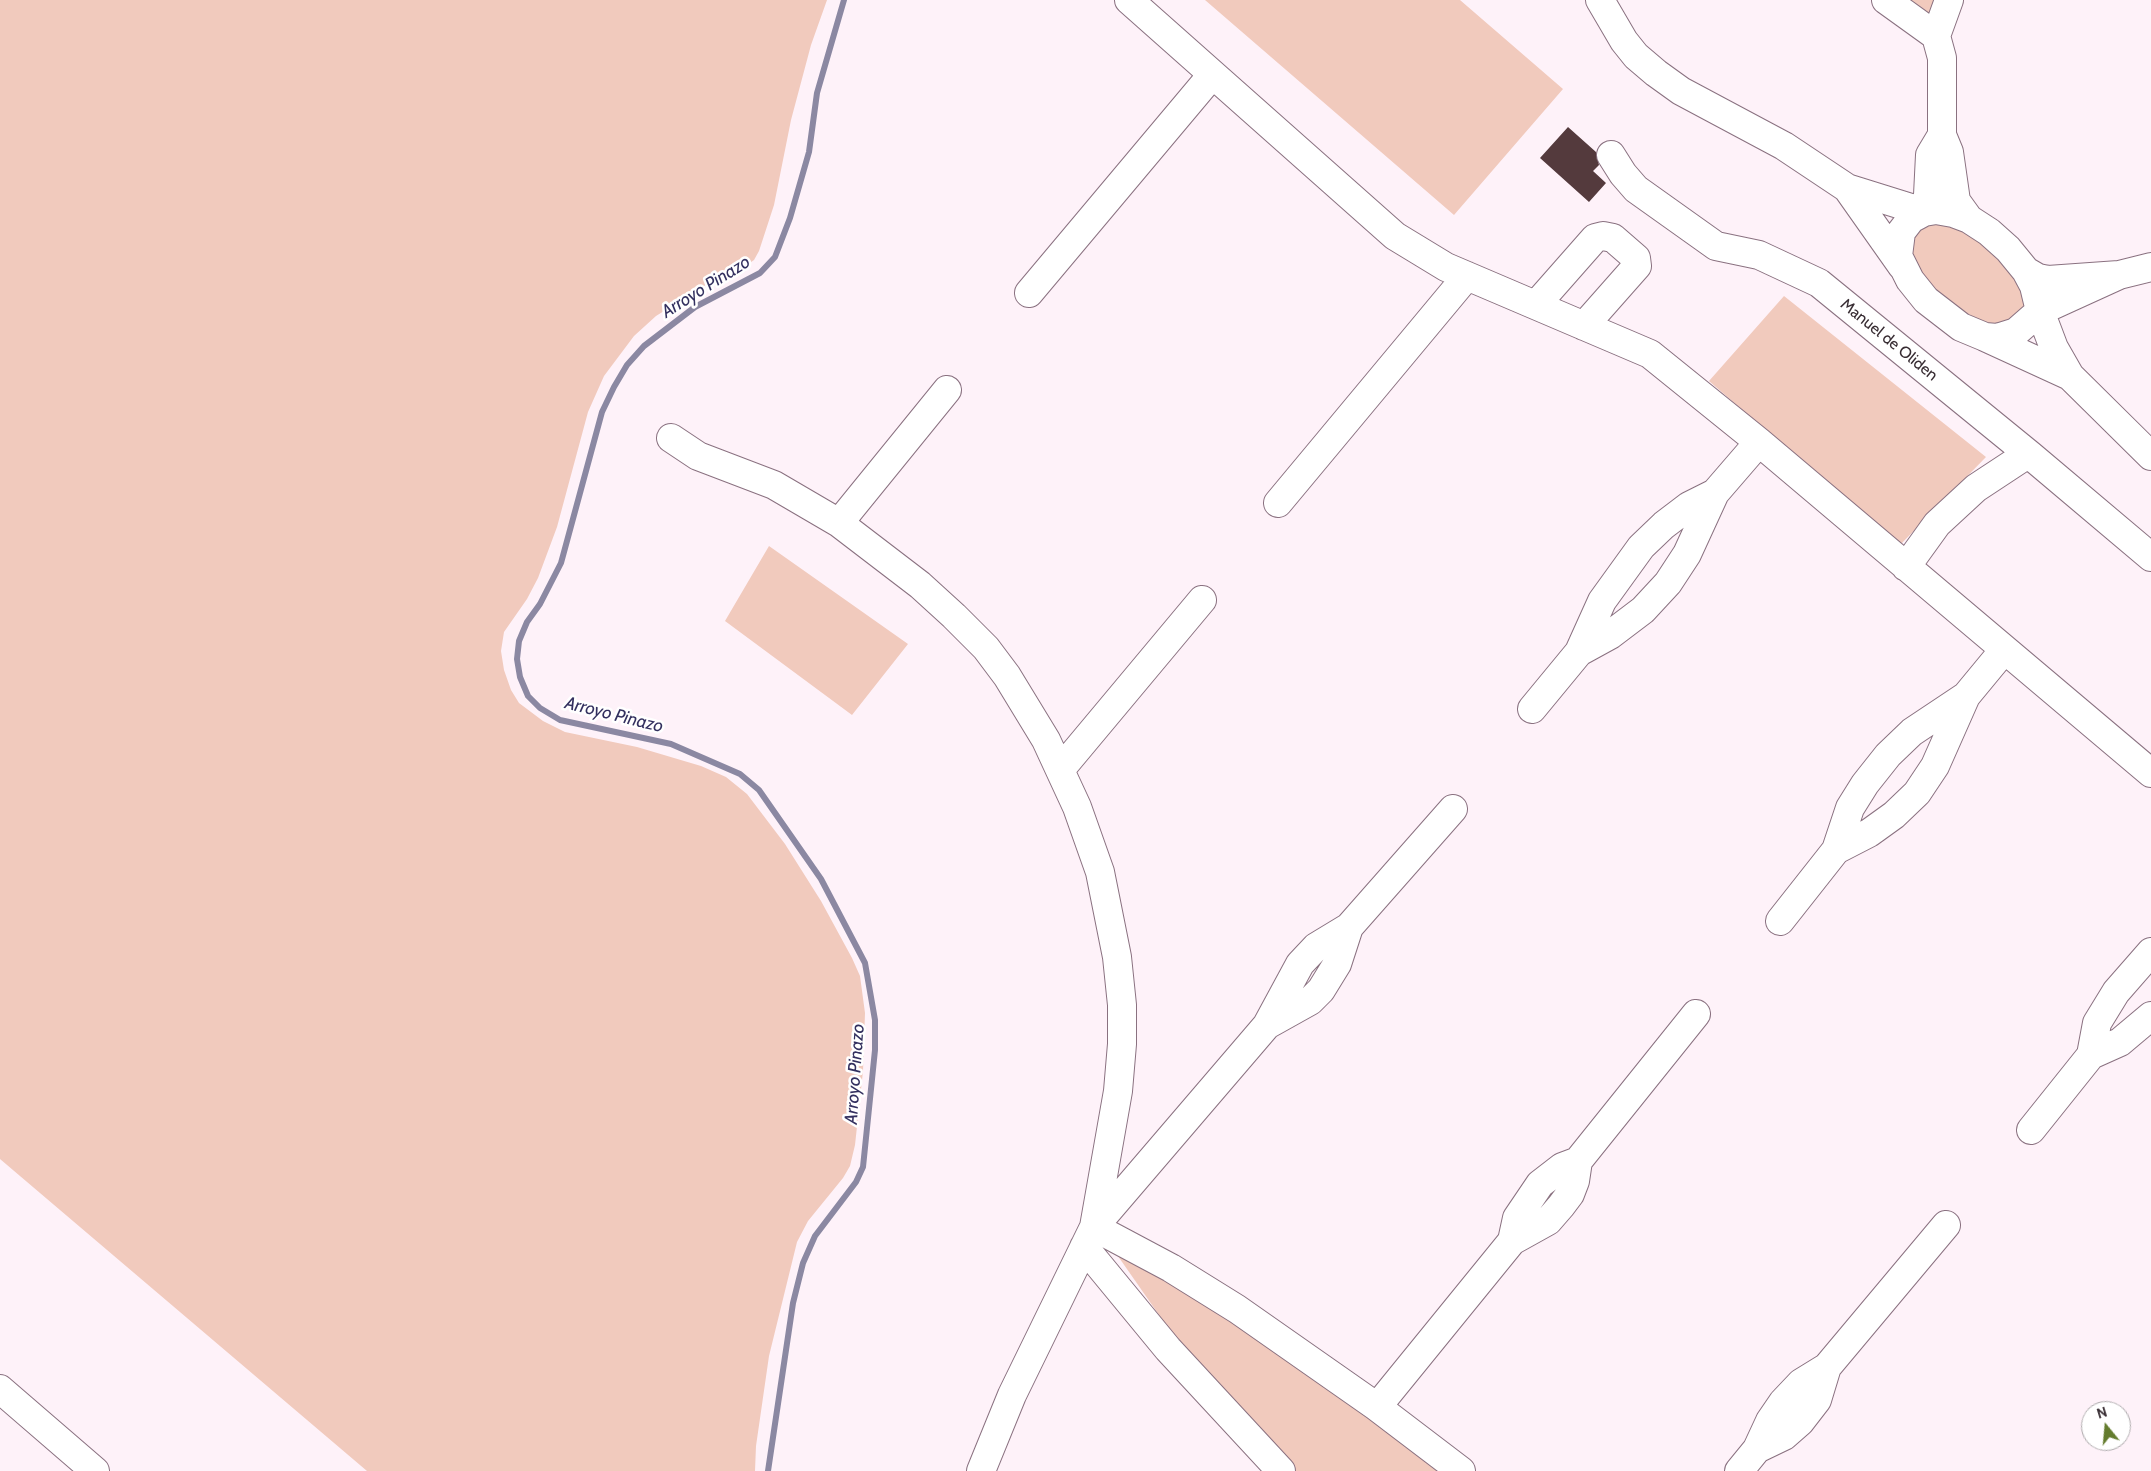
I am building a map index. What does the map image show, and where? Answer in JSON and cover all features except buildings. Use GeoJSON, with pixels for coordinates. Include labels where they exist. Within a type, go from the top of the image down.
{"type":"FeatureCollection","features":[{"type":"Feature","properties":{"kind":"street"},"geometry":{"type":"LineString","coordinates":[[1129,0],[1395,236],[1446,267],[1650,354],[1758,442],[2151,773]]}},
{"type":"Feature","properties":{"kind":"street"},"geometry":{"type":"LineString","coordinates":[[1600,0],[1624,41],[1636,56],[1681,91],[1784,146],[1847,188],[1924,212]]}},
{"type":"Feature","properties":{"kind":"street"},"geometry":{"type":"LineString","coordinates":[[1886,0],[1936,36]]}},
{"type":"Feature","properties":{"kind":"street"},"geometry":{"type":"LineString","coordinates":[[1949,0],[1936,36],[1942,58],[1942,135],[1949,152],[1956,201],[1969,220]]}},
{"type":"Feature","properties":{"kind":"street"},"geometry":{"type":"LineString","coordinates":[[1029,293],[1212,75]]}},
{"type":"Feature","properties":{"kind":"street"},"geometry":{"type":"LineString","coordinates":[[1924,212],[1928,195],[1930,155],[1942,135]]}},
{"type":"Feature","properties":{"kind":"street","name":"Manuel de Oliden"},"geometry":{"type":"LineString","coordinates":[[1612,155],[1636,189],[1716,246],[1759,255],[1819,284],[2030,455],[2151,557]]}},
{"type":"Feature","properties":{"kind":"street"},"geometry":{"type":"LineString","coordinates":[[1847,188],[1926,300],[1961,327],[2070,376]]}},
{"type":"Feature","properties":{"kind":"street"},"geometry":{"type":"LineString","coordinates":[[1902,266],[1898,245],[1901,232],[1911,219],[1924,212],[1936,210],[1952,213],[1969,220],[1989,232],[2008,249],[2026,271],[2034,286],[2040,311],[2054,348],[2070,376],[2151,456]]}},
{"type":"Feature","properties":{"kind":"street"},"geometry":{"type":"LineString","coordinates":[[1536,305],[1595,238],[1603,236],[1612,238],[1636,258],[1637,266],[1584,326]]}},
{"type":"Feature","properties":{"kind":"street"},"geometry":{"type":"LineString","coordinates":[[2026,271],[2038,278],[2048,280],[2119,275],[2151,267]]}},
{"type":"Feature","properties":{"kind":"street"},"geometry":{"type":"LineString","coordinates":[[1985,337],[1997,338],[2016,332],[2040,311],[2119,275]]}},
{"type":"Feature","properties":{"kind":"street"},"geometry":{"type":"LineString","coordinates":[[1278,503],[1468,276]]}},
{"type":"Feature","properties":{"kind":"street"},"geometry":{"type":"LineString","coordinates":[[838,523],[947,390]]}},
{"type":"Feature","properties":{"kind":"street"},"geometry":{"type":"LineString","coordinates":[[671,438],[698,456],[774,485],[838,523],[920,585],[986,648],[1019,695],[1046,740],[1086,830],[1100,872],[1114,938],[1122,1005],[1122,1044],[1118,1091],[1089,1237],[1168,1349],[1280,1471]]}},
{"type":"Feature","properties":{"kind":"street"},"geometry":{"type":"LineString","coordinates":[[1579,652],[1610,635],[1643,610],[1668,582],[1687,554],[1715,493],[1758,442]]}},
{"type":"Feature","properties":{"kind":"street"},"geometry":{"type":"LineString","coordinates":[[1906,567],[1937,524],[1976,488],[2020,459],[2030,455]]}},
{"type":"Feature","properties":{"kind":"street"},"geometry":{"type":"LineString","coordinates":[[1532,709],[1579,652],[1602,600],[1641,546],[1689,506],[1715,493]]}},
{"type":"Feature","properties":{"kind":"street"},"geometry":{"type":"LineString","coordinates":[[1060,770],[1202,600]]}},
{"type":"Feature","properties":{"kind":"street"},"geometry":{"type":"LineString","coordinates":[[1836,850],[1894,815],[1917,793],[1935,766],[1966,696],[2004,650]]}},
{"type":"Feature","properties":{"kind":"street"},"geometry":{"type":"LineString","coordinates":[[1780,921],[1836,850],[1850,808],[1865,784],[1888,755],[1912,732],[1966,696]]}},
{"type":"Feature","properties":{"kind":"street"},"geometry":{"type":"LineString","coordinates":[[981,1471],[1012,1395],[1089,1237],[1267,1025],[1300,964],[1316,947],[1349,927],[1454,809]]}},
{"type":"Feature","properties":{"kind":"street"},"geometry":{"type":"LineString","coordinates":[[2091,1055],[2097,1023],[2116,992],[2151,952]]}},
{"type":"Feature","properties":{"kind":"street"},"geometry":{"type":"LineString","coordinates":[[1377,1406],[1512,1242],[1548,1221],[1561,1206],[1570,1194],[1575,1181],[1578,1161],[1696,1014]]}},
{"type":"Feature","properties":{"kind":"street"},"geometry":{"type":"LineString","coordinates":[[2031,1130],[2091,1055],[2120,1042],[2151,1016]]}},
{"type":"Feature","properties":{"kind":"street"},"geometry":{"type":"LineString","coordinates":[[1739,1471],[1757,1449],[1784,1436],[1800,1422],[1817,1400],[1826,1367],[1946,1225]]}},
{"type":"Feature","properties":{"kind":"street"},"geometry":{"type":"LineString","coordinates":[[1089,1237],[1171,1268],[1236,1309],[1377,1406],[1461,1471]]}},
{"type":"Feature","properties":{"kind":"street"},"geometry":{"type":"LineString","coordinates":[[0,1389],[95,1471]]}},
{"type":"Feature","properties":{"kind":"shaded area"},"geometry":{"type":"Polygon","coordinates":[[[0,0],[827,0],[811,45],[791,120],[774,205],[759,251],[754,260],[741,269],[717,278],[656,316],[634,336],[604,376],[588,412],[557,527],[538,578],[527,599],[504,632],[501,651],[504,670],[511,690],[519,703],[543,721],[565,732],[637,747],[701,766],[726,777],[747,794],[785,844],[821,901],[860,976],[865,1013],[863,1071],[855,1145],[850,1166],[843,1178],[808,1221],[797,1242],[769,1356],[756,1446],[755,1471],[367,1471],[0,1159],[0,0]]]}},
{"type":"Feature","properties":{"kind":"shaded area"},"geometry":{"type":"Polygon","coordinates":[[[1205,0],[1460,0],[1563,89],[1454,215],[1205,0]]]}},
{"type":"Feature","properties":{"kind":"shaded area"},"geometry":{"type":"Polygon","coordinates":[[[1903,0],[1938,0],[1929,14],[1903,0]]]}},
{"type":"Feature","properties":{"kind":"shaded area"},"geometry":{"type":"Polygon","coordinates":[[[1944,217],[2009,258],[2029,306],[2020,319],[1992,328],[1960,312],[1930,290],[1915,267],[1909,239],[1919,223],[1944,217]]]}},
{"type":"Feature","properties":{"kind":"shaded area"},"geometry":{"type":"Polygon","coordinates":[[[1784,296],[1986,457],[1899,546],[1709,381],[1784,296]]]}},
{"type":"Feature","properties":{"kind":"shaded area"},"geometry":{"type":"Polygon","coordinates":[[[769,546],[908,644],[852,715],[725,621],[769,546]]]}},
{"type":"Feature","properties":{"kind":"shaded area"},"geometry":{"type":"Polygon","coordinates":[[[1113,1249],[1187,1291],[1365,1409],[1443,1471],[1295,1471],[1227,1401],[1166,1325],[1113,1249]]]}},
{"type":"Feature","properties":{"kind":"waterway","name":"Arroyo Pinazo"},"geometry":{"type":"LineString","coordinates":[[768,1471],[793,1303],[803,1263],[815,1236],[856,1182],[863,1167],[875,1050],[875,1020],[865,963],[821,879],[759,790],[740,774],[671,744],[560,720],[540,708],[528,696],[520,677],[517,659],[519,641],[527,622],[540,604],[561,563],[602,412],[627,365],[644,346],[695,307],[760,273],[775,257],[790,218],[809,152],[817,93],[844,0]]}}]}
